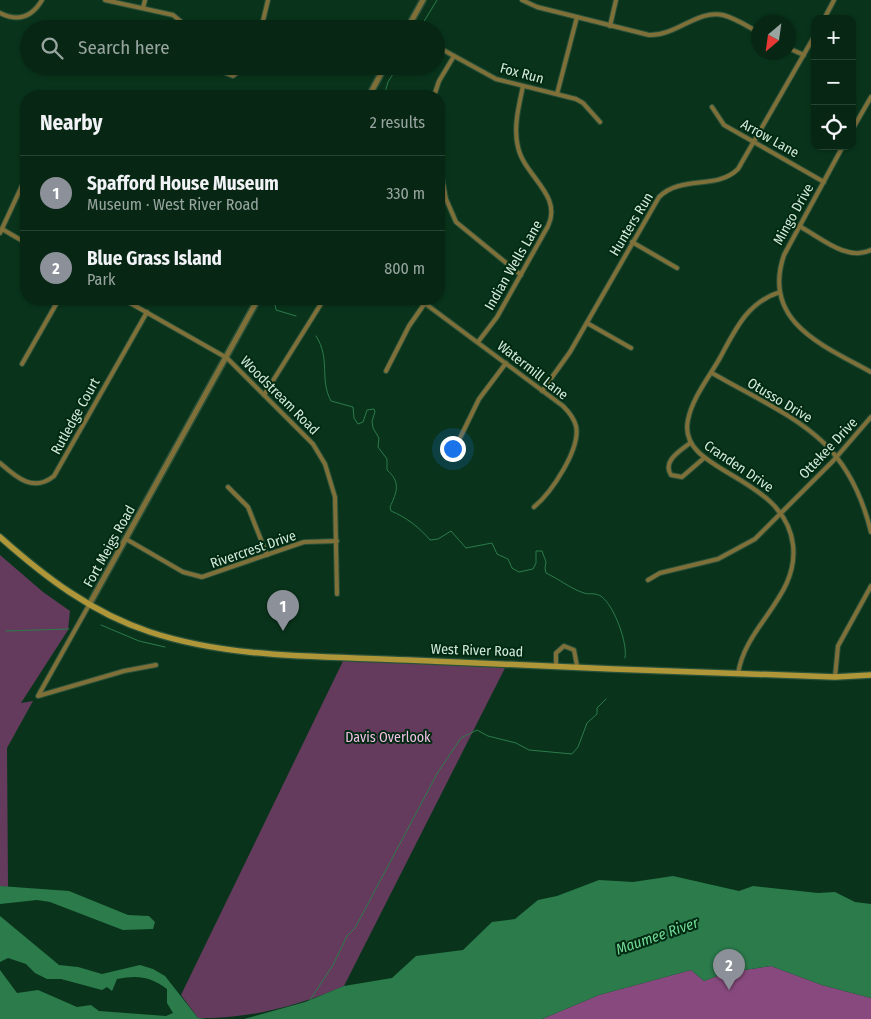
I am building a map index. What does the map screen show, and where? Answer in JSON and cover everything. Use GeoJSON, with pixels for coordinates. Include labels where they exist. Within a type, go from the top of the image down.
{"type":"FeatureCollection","features":[{"type":"Feature","properties":{"kind":"main road","name":"West River Road"},"geometry":{"type":"LineString","coordinates":[[0,537],[50,580],[89,605],[147,631],[213,648],[268,653],[738,674],[835,677],[871,675]]}},
{"type":"Feature","properties":{"kind":"street"},"geometry":{"type":"LineString","coordinates":[[0,13],[12,18],[24,17],[34,11],[42,0]]}},
{"type":"Feature","properties":{"kind":"street"},"geometry":{"type":"LineString","coordinates":[[105,0],[173,15],[179,20]]}},
{"type":"Feature","properties":{"kind":"street"},"geometry":{"type":"LineString","coordinates":[[143,8],[145,0]]}},
{"type":"Feature","properties":{"kind":"street"},"geometry":{"type":"LineString","coordinates":[[263,20],[268,0]]}},
{"type":"Feature","properties":{"kind":"street"},"geometry":{"type":"LineString","coordinates":[[412,20],[423,0]]}},
{"type":"Feature","properties":{"kind":"street"},"geometry":{"type":"LineString","coordinates":[[522,0],[537,7],[610,26],[656,35],[672,32],[703,16],[718,14],[732,18],[751,28]]}},
{"type":"Feature","properties":{"kind":"street"},"geometry":{"type":"LineString","coordinates":[[610,26],[616,0]]}},
{"type":"Feature","properties":{"kind":"street"},"geometry":{"type":"LineString","coordinates":[[826,15],[834,0]]}},
{"type":"Feature","properties":{"kind":"street"},"geometry":{"type":"LineString","coordinates":[[557,94],[576,17]]}},
{"type":"Feature","properties":{"kind":"street","name":"Hunters Run"},"geometry":{"type":"LineString","coordinates":[[542,391],[570,352],[632,242],[662,194],[675,187],[728,177],[738,169],[811,42]]}},
{"type":"Feature","properties":{"kind":"street","name":"Fox Run"},"geometry":{"type":"LineString","coordinates":[[445,51],[496,79],[580,101],[600,122]]}},
{"type":"Feature","properties":{"kind":"street"},"geometry":{"type":"LineString","coordinates":[[796,52],[804,55]]}},
{"type":"Feature","properties":{"kind":"street"},"geometry":{"type":"LineString","coordinates":[[445,71],[454,56]]}},
{"type":"Feature","properties":{"kind":"street"},"geometry":{"type":"LineString","coordinates":[[372,90],[381,75]]}},
{"type":"Feature","properties":{"kind":"street"},"geometry":{"type":"LineString","coordinates":[[436,90],[443,75]]}},
{"type":"Feature","properties":{"kind":"street","name":"Indian Wells Lane"},"geometry":{"type":"LineString","coordinates":[[478,342],[497,317],[521,275],[548,226],[552,211],[548,195],[526,168],[518,147],[517,124],[523,86]]}},
{"type":"Feature","properties":{"kind":"street"},"geometry":{"type":"LineString","coordinates":[[856,123],[871,97]]}},
{"type":"Feature","properties":{"kind":"street","name":"Arrow Lane"},"geometry":{"type":"LineString","coordinates":[[712,107],[724,125],[824,182]]}},
{"type":"Feature","properties":{"kind":"street","name":"Mingo Drive"},"geometry":{"type":"LineString","coordinates":[[841,150],[781,262],[780,292],[787,313],[798,328],[817,342],[871,372]]}},
{"type":"Feature","properties":{"kind":"street"},"geometry":{"type":"LineString","coordinates":[[20,190],[1,231],[20,240]]}},
{"type":"Feature","properties":{"kind":"street"},"geometry":{"type":"LineString","coordinates":[[445,191],[449,207],[456,222],[484,247],[521,275]]}},
{"type":"Feature","properties":{"kind":"street"},"geometry":{"type":"LineString","coordinates":[[799,226],[847,252],[859,254],[871,250]]}},
{"type":"Feature","properties":{"kind":"street"},"geometry":{"type":"LineString","coordinates":[[632,242],[677,268]]}},
{"type":"Feature","properties":{"kind":"street","name":"Cranden Drive"},"geometry":{"type":"LineString","coordinates":[[738,674],[745,649],[779,599],[790,575],[793,543],[788,525],[781,513],[760,491],[704,458],[690,443],[687,431],[689,416],[747,312],[759,301],[780,292]]}},
{"type":"Feature","properties":{"kind":"street"},"geometry":{"type":"LineString","coordinates":[[22,364],[56,305]]}},
{"type":"Feature","properties":{"kind":"street","name":"Woodstream Road"},"geometry":{"type":"LineString","coordinates":[[134,305],[227,358],[306,435],[325,464],[335,497],[338,594]]}},
{"type":"Feature","properties":{"kind":"street","name":"Fort Meigs Road"},"geometry":{"type":"LineString","coordinates":[[156,665],[124,671],[38,696],[255,305]]}},
{"type":"Feature","properties":{"kind":"street"},"geometry":{"type":"LineString","coordinates":[[264,395],[320,305]]}},
{"type":"Feature","properties":{"kind":"street"},"geometry":{"type":"LineString","coordinates":[[386,371],[401,339],[424,305]]}},
{"type":"Feature","properties":{"kind":"street","name":"Watermill Lane"},"geometry":{"type":"LineString","coordinates":[[428,305],[506,363],[571,415],[576,426],[576,441],[545,498],[534,507]]}},
{"type":"Feature","properties":{"kind":"street","name":"Rutledge Court"},"geometry":{"type":"LineString","coordinates":[[0,462],[18,479],[28,483],[40,483],[54,476],[146,312]]}},
{"type":"Feature","properties":{"kind":"street"},"geometry":{"type":"LineString","coordinates":[[587,323],[631,348]]}},
{"type":"Feature","properties":{"kind":"street"},"geometry":{"type":"LineString","coordinates":[[459,440],[479,399],[506,363]]}},
{"type":"Feature","properties":{"kind":"street","name":"Otusso Drive"},"geometry":{"type":"LineString","coordinates":[[712,373],[807,428],[837,456],[858,489],[871,532]]}},
{"type":"Feature","properties":{"kind":"street","name":"Ottekee Drive"},"geometry":{"type":"LineString","coordinates":[[648,580],[660,573],[700,565],[729,555],[755,539],[837,456],[871,417]]}},
{"type":"Feature","properties":{"kind":"street"},"geometry":{"type":"LineString","coordinates":[[690,443],[669,463],[668,470],[671,475],[682,477],[704,458]]}},
{"type":"Feature","properties":{"kind":"street"},"geometry":{"type":"LineString","coordinates":[[228,487],[248,507],[267,555]]}},
{"type":"Feature","properties":{"kind":"street","name":"Rivercrest Drive"},"geometry":{"type":"LineString","coordinates":[[126,539],[183,572],[198,577],[214,575],[304,542],[337,541]]}},
{"type":"Feature","properties":{"kind":"street"},"geometry":{"type":"LineString","coordinates":[[835,677],[838,646],[871,586]]}},
{"type":"Feature","properties":{"kind":"street"},"geometry":{"type":"LineString","coordinates":[[556,666],[556,653],[564,646],[574,650],[577,666]]}},
{"type":"Feature","properties":{"kind":"green space"},"geometry":{"type":"Polygon","coordinates":[[[0,555],[43,592],[70,611],[68,630],[21,703],[33,701],[7,748],[8,887],[0,886],[0,555]]]}},
{"type":"Feature","properties":{"kind":"green space","name":"Davis Overlook"},"geometry":{"type":"Polygon","coordinates":[[[345,657],[507,664],[344,986],[309,1000],[273,1010],[236,1016],[198,1018],[181,995],[345,657]]]}},
{"type":"Feature","properties":{"kind":"shaded area"},"geometry":{"type":"Polygon","coordinates":[[[771,966],[822,985],[871,998],[871,1019],[542,1019],[599,995],[691,970],[704,981],[725,973],[771,966]]]}},
{"type":"Feature","properties":{"kind":"water","name":"Maumee River"},"geometry":{"type":"Polygon","coordinates":[[[673,876],[739,891],[753,886],[818,893],[835,892],[855,902],[871,904],[871,998],[822,985],[771,966],[725,973],[704,981],[691,970],[599,995],[542,1019],[244,1019],[305,1002],[344,986],[392,978],[416,956],[463,950],[492,922],[515,919],[538,900],[557,896],[599,880],[633,882],[673,876]]]}},
{"type":"Feature","properties":{"kind":"water"},"geometry":{"type":"Polygon","coordinates":[[[0,886],[69,891],[128,915],[149,916],[155,922],[153,929],[123,930],[50,902],[37,900],[0,904],[0,886]]]}},
{"type":"Feature","properties":{"kind":"water"},"geometry":{"type":"Polygon","coordinates":[[[0,916],[59,965],[78,967],[102,974],[140,965],[153,969],[165,976],[198,1018],[207,1019],[0,1019],[0,970],[17,993],[38,990],[77,1007],[91,1005],[99,1011],[166,1016],[173,1013],[167,1003],[167,989],[149,979],[131,977],[117,979],[112,991],[107,987],[102,990],[61,979],[47,979],[35,973],[26,964],[8,958],[0,962],[0,916]]]}},
{"type":"Feature","properties":{"kind":"waterway"},"geometry":{"type":"LineString","coordinates":[[425,20],[437,0]]}},
{"type":"Feature","properties":{"kind":"waterway"},"geometry":{"type":"LineString","coordinates":[[386,90],[392,75]]}},
{"type":"Feature","properties":{"kind":"waterway"},"geometry":{"type":"LineString","coordinates":[[275,305],[276,310],[296,316]]}},
{"type":"Feature","properties":{"kind":"waterway"},"geometry":{"type":"LineString","coordinates":[[316,336],[323,353],[326,385],[331,401],[353,407],[354,418],[358,424],[363,422],[367,410],[374,409],[372,421],[373,428],[379,438],[378,447],[387,459],[387,470],[396,483],[396,492],[390,507],[391,511],[412,523],[430,540],[438,539],[451,531],[466,548],[492,543],[497,554],[508,559],[512,568],[519,572],[533,569],[536,563],[536,551],[542,551],[546,562],[546,573],[586,594],[600,595],[607,602],[622,634],[625,658]]}},
{"type":"Feature","properties":{"kind":"waterway"},"geometry":{"type":"LineString","coordinates":[[101,625],[139,641],[165,647]]}},
{"type":"Feature","properties":{"kind":"waterway"},"geometry":{"type":"LineString","coordinates":[[6,631],[69,629]]}},
{"type":"Feature","properties":{"kind":"waterway"},"geometry":{"type":"LineString","coordinates":[[310,1000],[333,965],[347,936],[355,928],[438,772],[461,738],[477,730],[488,736],[516,743],[529,750],[572,754],[578,747],[587,723],[597,714],[597,708],[606,699]]}},
{"type":"Feature","properties":{"kind":"place","name":"Spafford House Museum"},"geometry":{"type":"Point","coordinates":[283,631]}},
{"type":"Feature","properties":{"kind":"place","name":"Blue Grass Island"},"geometry":{"type":"Point","coordinates":[729,990]}}]}
